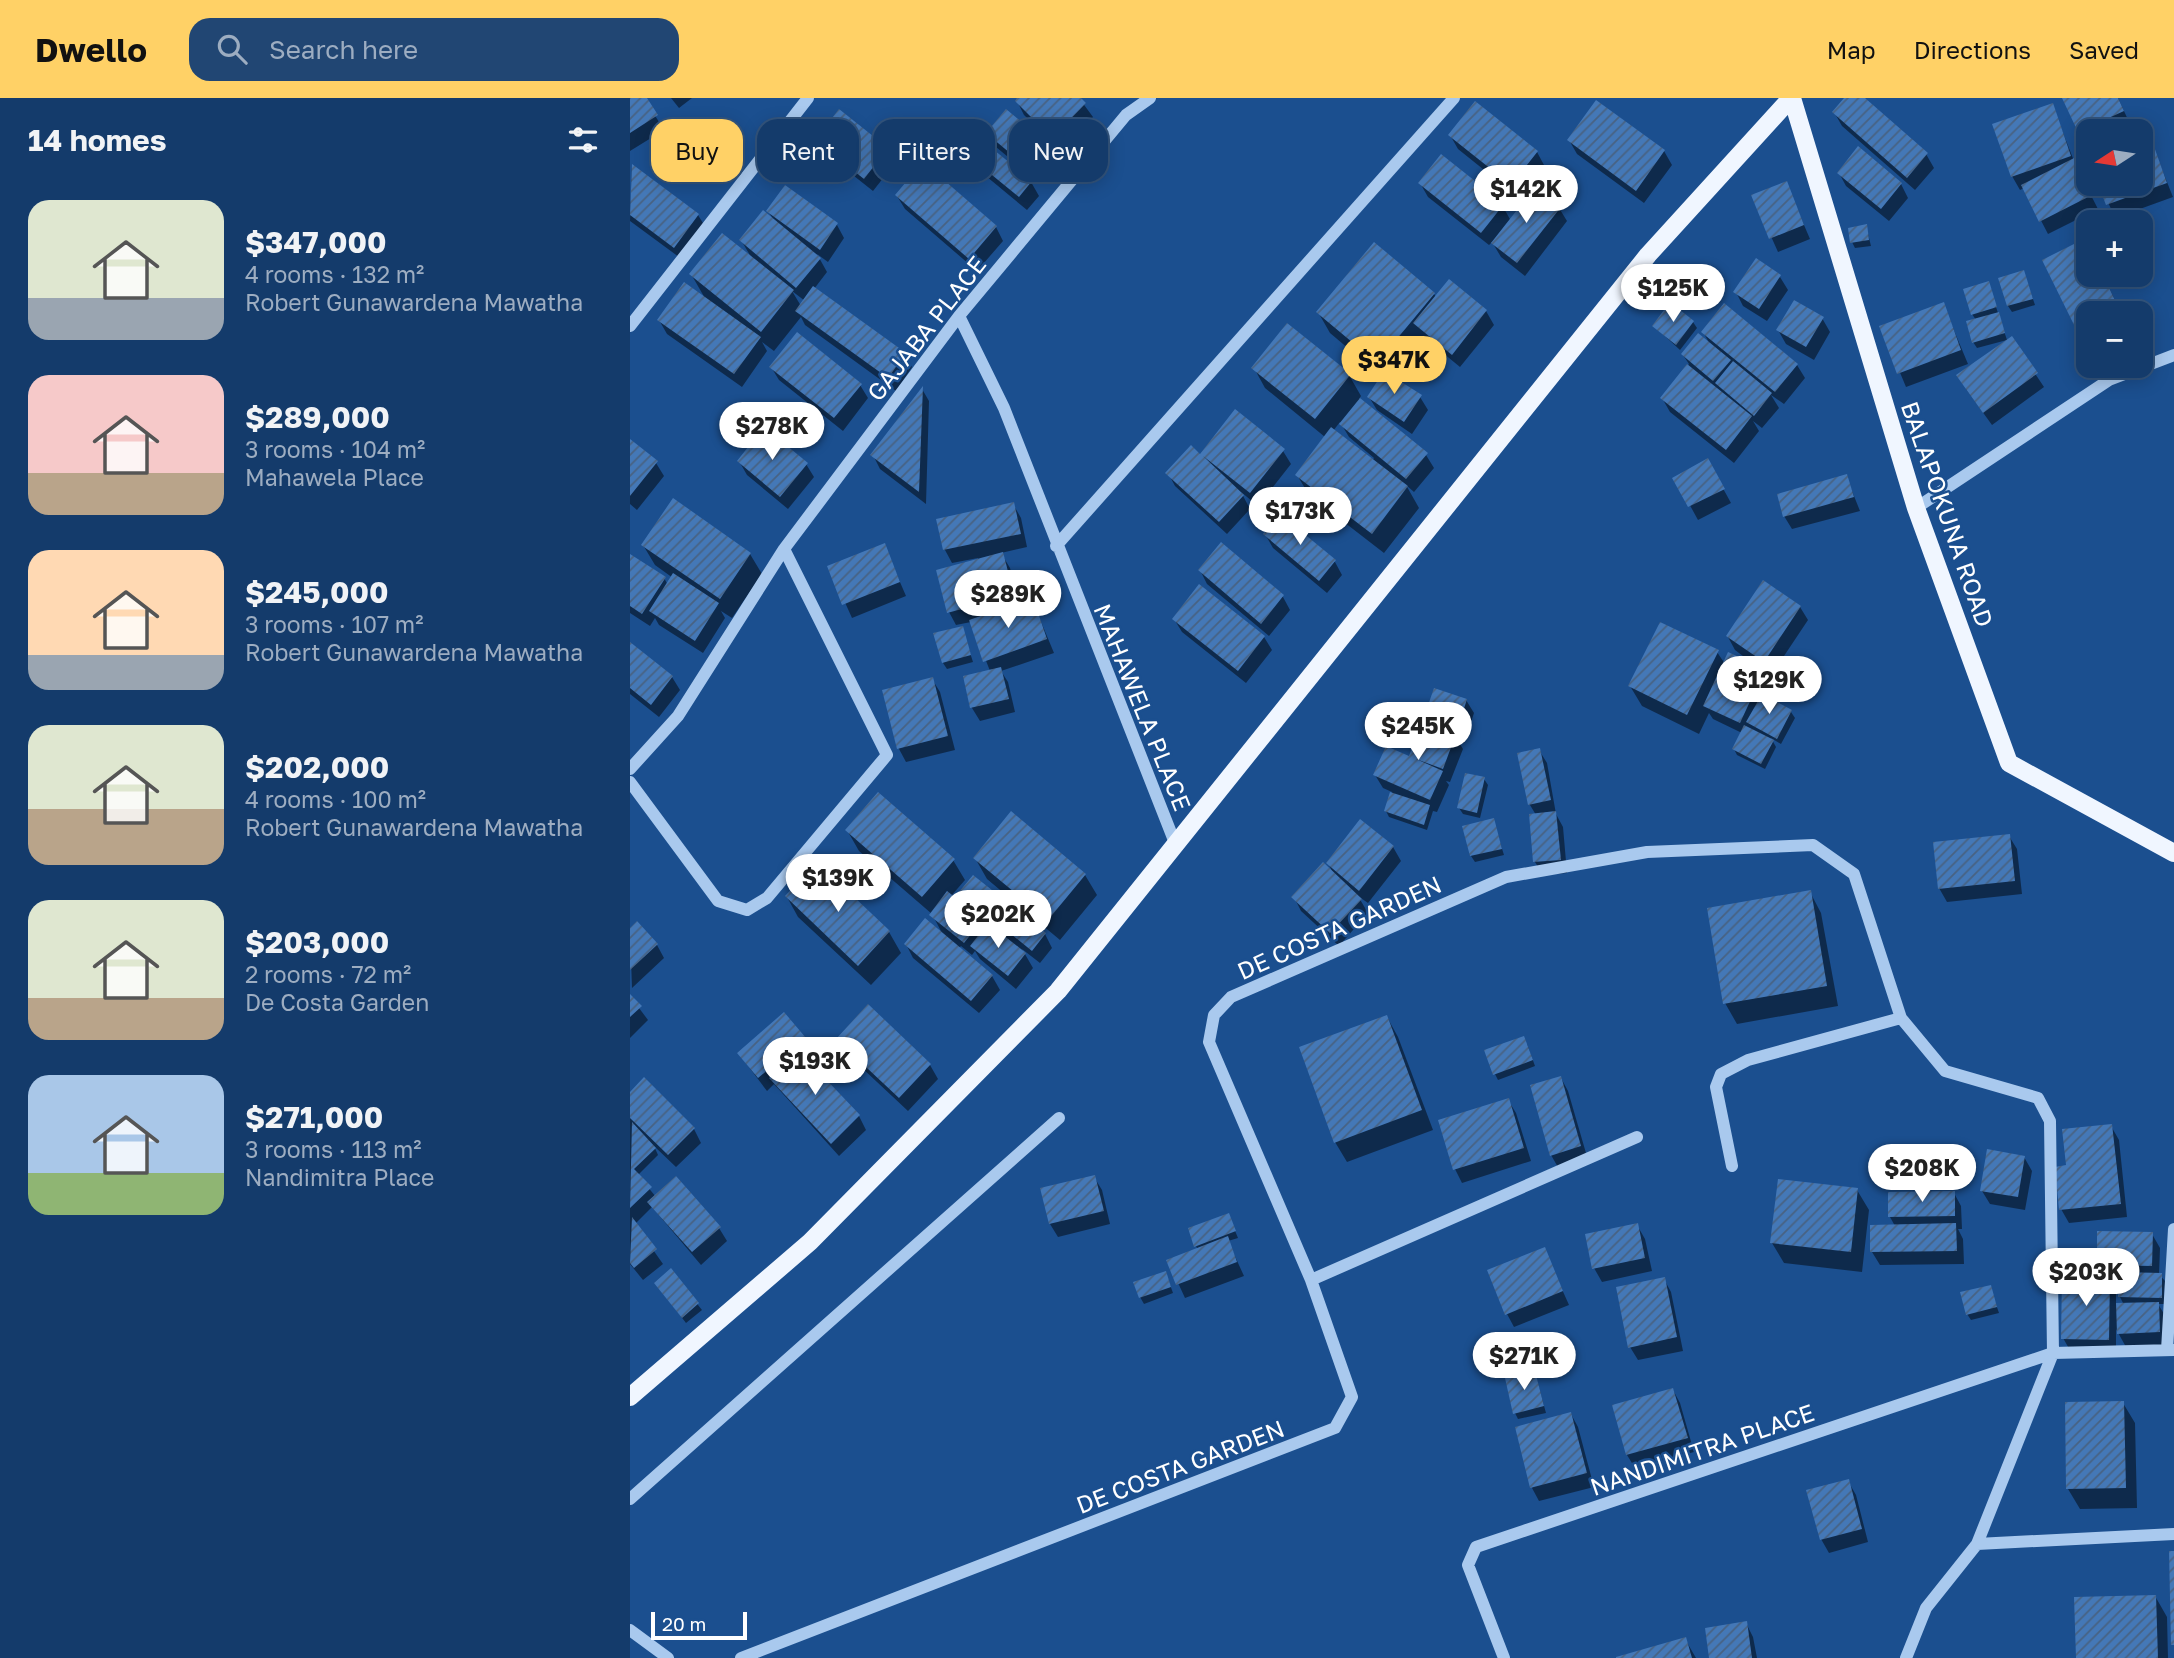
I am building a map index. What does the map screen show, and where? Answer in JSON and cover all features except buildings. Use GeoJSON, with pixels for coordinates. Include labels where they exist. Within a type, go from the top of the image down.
{"type":"FeatureCollection","features":[{"type":"Feature","properties":{"kind":"main road","name":"BALAPOKUNA ROAD"},"geometry":{"type":"LineString","coordinates":[[1791,98],[1916,508],[2009,763],[2174,853]]}},
{"type":"Feature","properties":{"kind":"main road"},"geometry":{"type":"LineString","coordinates":[[630,1397],[810,1242],[1058,991],[1648,255],[1791,98]]}},
{"type":"Feature","properties":{"kind":"street"},"geometry":{"type":"LineString","coordinates":[[630,326],[808,98]]}},
{"type":"Feature","properties":{"kind":"street","name":"GAJABA PLACE"},"geometry":{"type":"LineString","coordinates":[[630,769],[678,716],[784,549],[959,316],[1126,115],[1150,98]]}},
{"type":"Feature","properties":{"kind":"street"},"geometry":{"type":"LineString","coordinates":[[1056,546],[1454,98]]}},
{"type":"Feature","properties":{"kind":"street","name":"MAHAWELA PLACE"},"geometry":{"type":"LineString","coordinates":[[959,316],[1004,408],[1175,843]]}},
{"type":"Feature","properties":{"kind":"street"},"geometry":{"type":"LineString","coordinates":[[1916,508],[2109,380],[2174,355]]}},
{"type":"Feature","properties":{"kind":"street"},"geometry":{"type":"LineString","coordinates":[[630,782],[718,901],[747,910],[767,898],[887,755],[784,549]]}},
{"type":"Feature","properties":{"kind":"street","name":"DE COSTA GARDEN"},"geometry":{"type":"LineString","coordinates":[[741,1658],[1335,1428],[1352,1397],[1311,1280],[1209,1042],[1214,1015],[1231,997],[1506,877],[1647,852],[1813,845],[1854,874],[1901,1018],[1945,1071],[2038,1098],[2050,1121],[2053,1353]]}},
{"type":"Feature","properties":{"kind":"street"},"geometry":{"type":"LineString","coordinates":[[1732,1166],[1716,1087],[1721,1074],[1748,1060],[1901,1018]]}},
{"type":"Feature","properties":{"kind":"street"},"geometry":{"type":"LineString","coordinates":[[630,1499],[1059,1118]]}},
{"type":"Feature","properties":{"kind":"street"},"geometry":{"type":"LineString","coordinates":[[1311,1280],[1637,1137]]}},
{"type":"Feature","properties":{"kind":"street"},"geometry":{"type":"LineString","coordinates":[[2170,1350],[2174,1229]]}},
{"type":"Feature","properties":{"kind":"street","name":"NANDIMITRA PLACE"},"geometry":{"type":"LineString","coordinates":[[1504,1658],[1468,1566],[1476,1547],[2053,1353],[2170,1350]]}},
{"type":"Feature","properties":{"kind":"street"},"geometry":{"type":"LineString","coordinates":[[1906,1658],[1926,1608],[1977,1544],[2053,1353]]}},
{"type":"Feature","properties":{"kind":"street"},"geometry":{"type":"LineString","coordinates":[[1977,1544],[2174,1534]]}},
{"type":"Feature","properties":{"kind":"street"},"geometry":{"type":"LineString","coordinates":[[630,1630],[668,1658]]}}]}
